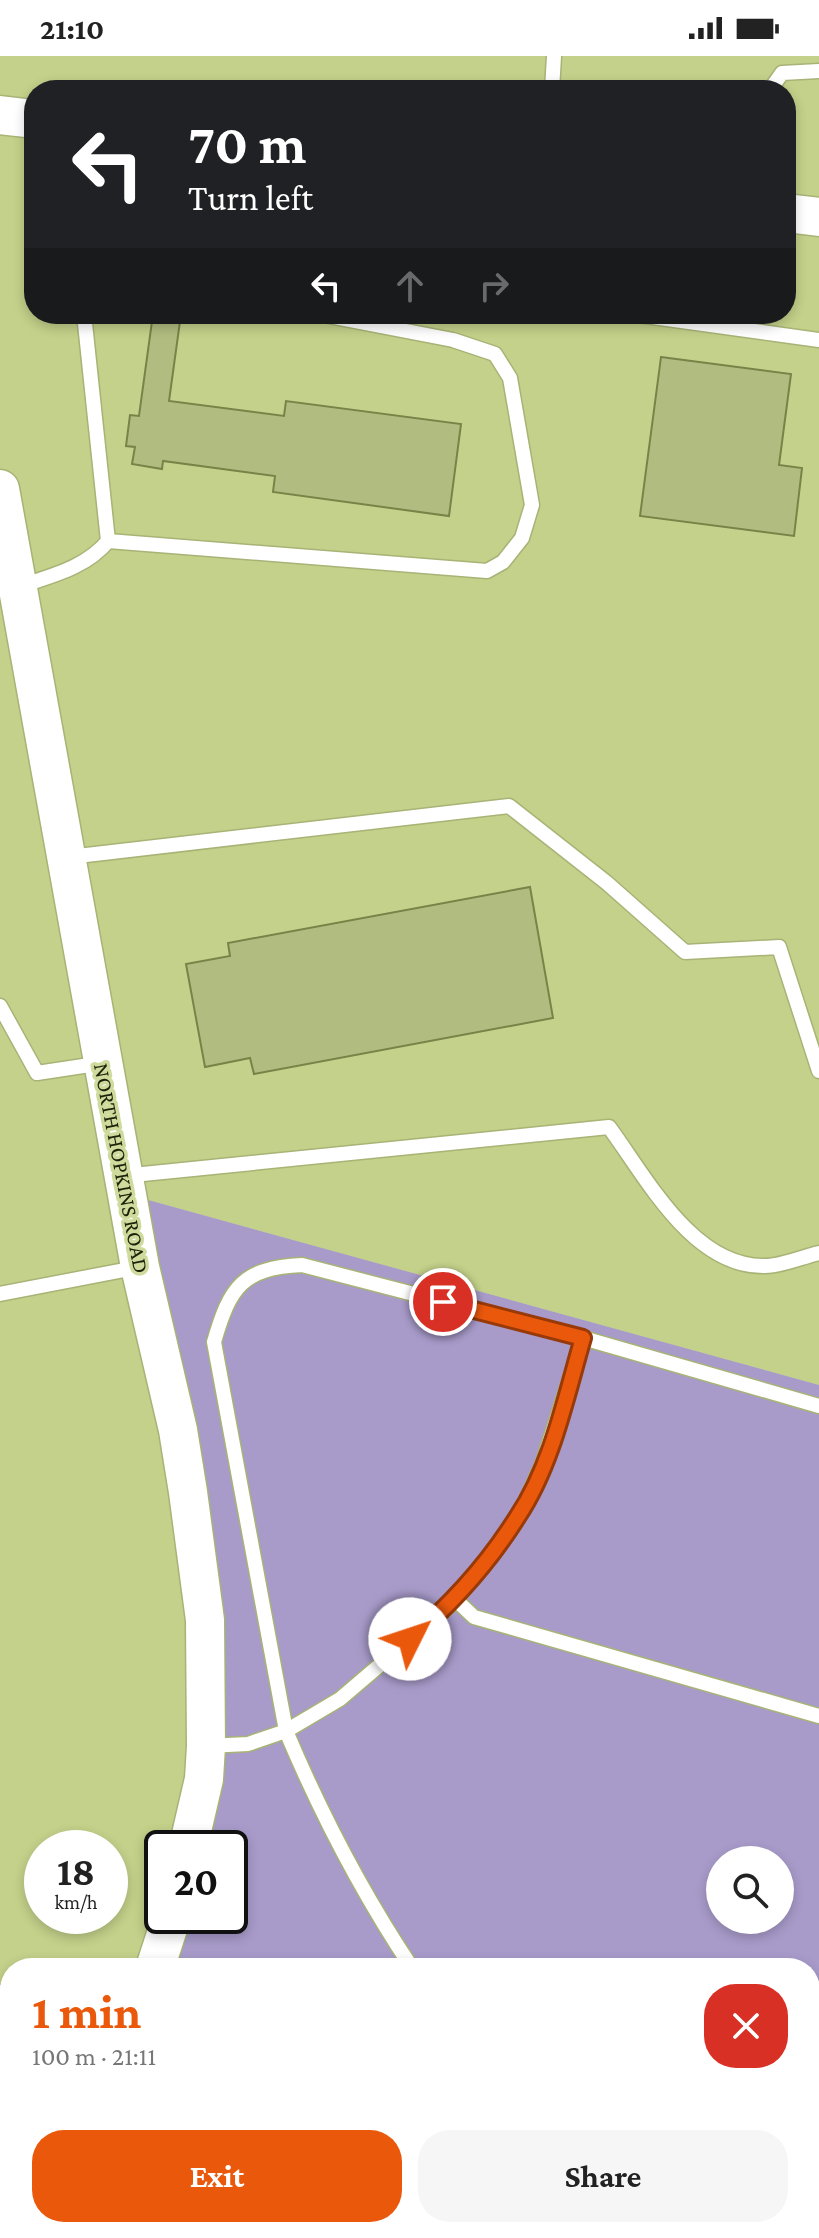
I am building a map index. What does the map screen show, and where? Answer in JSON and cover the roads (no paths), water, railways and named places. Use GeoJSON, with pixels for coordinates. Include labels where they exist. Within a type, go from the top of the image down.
{"type":"FeatureCollection","features":[{"type":"Feature","properties":{"kind":"main road"},"geometry":{"type":"LineString","coordinates":[[0,115],[24,118]]}},
{"type":"Feature","properties":{"kind":"main road"},"geometry":{"type":"LineString","coordinates":[[796,214],[819,217]]}},
{"type":"Feature","properties":{"kind":"main road","name":"NORTH HOPKINS ROAD"},"geometry":{"type":"LineString","coordinates":[[0,489],[123,1176],[140,1267],[178,1430],[192,1520],[205,1620],[206,1746],[204,1779],[192,1830]]}},
{"type":"Feature","properties":{"kind":"main road"},"geometry":{"type":"LineString","coordinates":[[158,1958],[166,1934]]}},
{"type":"Feature","properties":{"kind":"lane"},"geometry":{"type":"LineString","coordinates":[[553,80],[554,56]]}},
{"type":"Feature","properties":{"kind":"lane"},"geometry":{"type":"LineString","coordinates":[[777,80],[782,73],[819,71]]}},
{"type":"Feature","properties":{"kind":"lane"},"geometry":{"type":"LineString","coordinates":[[17,587],[73,568],[97,555],[108,541],[85,324]]}},
{"type":"Feature","properties":{"kind":"lane"},"geometry":{"type":"LineString","coordinates":[[108,541],[487,571],[503,562],[522,538],[532,505],[510,378],[495,354],[453,340],[370,324]]}},
{"type":"Feature","properties":{"kind":"lane"},"geometry":{"type":"LineString","coordinates":[[703,324],[819,340]]}},
{"type":"Feature","properties":{"kind":"lane"},"geometry":{"type":"LineString","coordinates":[[66,857],[509,806],[607,883],[685,952],[779,947],[819,1071]]}},
{"type":"Feature","properties":{"kind":"lane"},"geometry":{"type":"LineString","coordinates":[[0,1006],[37,1073],[103,1063]]}},
{"type":"Feature","properties":{"kind":"lane"},"geometry":{"type":"LineString","coordinates":[[123,1176],[609,1127],[690,1235],[722,1259],[765,1267],[819,1253]]}},
{"type":"Feature","properties":{"kind":"lane"},"geometry":{"type":"LineString","coordinates":[[405,1958],[369,1903],[310,1788],[286,1731],[214,1342],[232,1294],[268,1267],[302,1265],[583,1338],[819,1406]]}},
{"type":"Feature","properties":{"kind":"lane"},"geometry":{"type":"LineString","coordinates":[[0,1294],[140,1267]]}},
{"type":"Feature","properties":{"kind":"lane"},"geometry":{"type":"LineString","coordinates":[[206,1746],[248,1744],[286,1731],[340,1699],[456,1600],[520,1514],[542,1465],[583,1338]]}},
{"type":"Feature","properties":{"kind":"lane"},"geometry":{"type":"LineString","coordinates":[[456,1600],[474,1617],[819,1716]]}}]}
